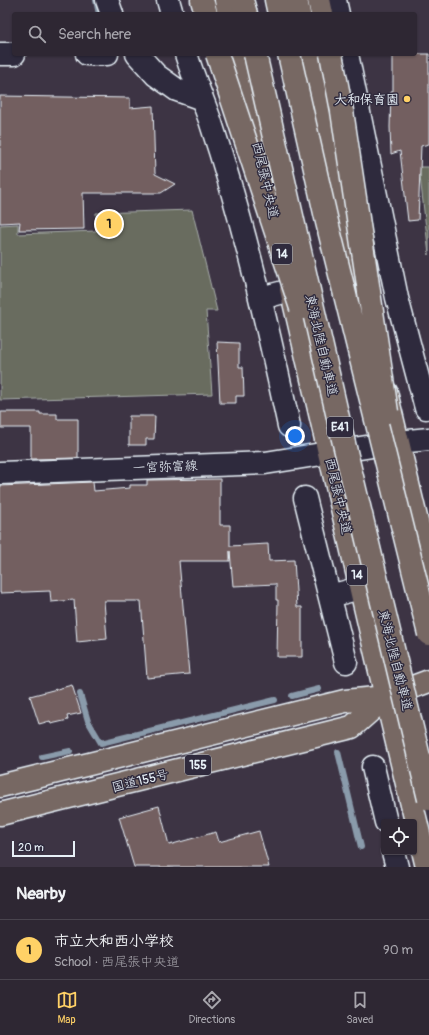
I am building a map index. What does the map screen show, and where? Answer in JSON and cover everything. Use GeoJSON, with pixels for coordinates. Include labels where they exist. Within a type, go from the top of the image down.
{"type":"FeatureCollection","features":[{"type":"Feature","properties":{"kind":"main road"},"geometry":{"type":"LineString","coordinates":[[202,0],[205,12]]}},
{"type":"Feature","properties":{"kind":"main road"},"geometry":{"type":"LineString","coordinates":[[226,0],[229,12]]}},
{"type":"Feature","properties":{"kind":"main road"},"geometry":{"type":"LineString","coordinates":[[242,0],[245,12]]}},
{"type":"Feature","properties":{"kind":"main road"},"geometry":{"type":"LineString","coordinates":[[276,0],[279,12]]}},
{"type":"Feature","properties":{"kind":"main road"},"geometry":{"type":"LineString","coordinates":[[296,0],[299,12]]}},
{"type":"Feature","properties":{"kind":"main road"},"geometry":{"type":"LineString","coordinates":[[319,0],[322,12]]}},
{"type":"Feature","properties":{"kind":"main road"},"geometry":{"type":"LineString","coordinates":[[219,56],[342,435]]}},
{"type":"Feature","properties":{"kind":"main road","name":"西尾張中央道"},"geometry":{"type":"LineString","coordinates":[[238,56],[328,453],[427,867]]}},
{"type":"Feature","properties":{"kind":"main road","name":"東海北陸自動車道"},"geometry":{"type":"LineString","coordinates":[[255,56],[342,435],[429,799]]}},
{"type":"Feature","properties":{"kind":"main road"},"geometry":{"type":"LineString","coordinates":[[289,56],[327,222],[429,634]]}},
{"type":"Feature","properties":{"kind":"main road"},"geometry":{"type":"LineString","coordinates":[[308,56],[344,218],[428,559]]}},
{"type":"Feature","properties":{"kind":"main road"},"geometry":{"type":"LineString","coordinates":[[330,56],[347,142],[394,454],[429,622]]}},
{"type":"Feature","properties":{"kind":"main road","name":"国道155号"},"geometry":{"type":"LineString","coordinates":[[0,786],[345,701],[386,697],[429,681]]}},
{"type":"Feature","properties":{"kind":"main road","name":"国道155号"},"geometry":{"type":"LineString","coordinates":[[0,814],[352,727],[386,697]]}},
{"type":"Feature","properties":{"kind":"street"},"geometry":{"type":"LineString","coordinates":[[107,0],[111,12]]}},
{"type":"Feature","properties":{"kind":"street"},"geometry":{"type":"LineString","coordinates":[[168,0],[171,12]]}},
{"type":"Feature","properties":{"kind":"street"},"geometry":{"type":"LineString","coordinates":[[335,0],[338,12]]}},
{"type":"Feature","properties":{"kind":"street"},"geometry":{"type":"LineString","coordinates":[[0,54],[12,54]]}},
{"type":"Feature","properties":{"kind":"street"},"geometry":{"type":"LineString","coordinates":[[139,56],[156,75],[177,90],[202,100]]}},
{"type":"Feature","properties":{"kind":"street"},"geometry":{"type":"LineString","coordinates":[[187,56],[209,118],[228,181],[260,298],[290,426]]}},
{"type":"Feature","properties":{"kind":"street"},"geometry":{"type":"LineString","coordinates":[[347,56],[397,298],[426,408]]}},
{"type":"Feature","properties":{"kind":"street"},"geometry":{"type":"LineString","coordinates":[[344,218],[379,209]]}},
{"type":"Feature","properties":{"kind":"street"},"geometry":{"type":"LineString","coordinates":[[260,298],[291,290]]}},
{"type":"Feature","properties":{"kind":"street","name":"一宮弥富線"},"geometry":{"type":"LineString","coordinates":[[0,473],[265,463],[398,442],[429,439]]}},
{"type":"Feature","properties":{"kind":"street"},"geometry":{"type":"LineString","coordinates":[[305,498],[346,662]]}},
{"type":"Feature","properties":{"kind":"street"},"geometry":{"type":"LineString","coordinates":[[330,596],[360,588]]}},
{"type":"Feature","properties":{"kind":"street"},"geometry":{"type":"LineString","coordinates":[[373,767],[385,819]]}},
{"type":"Feature","properties":{"kind":"street"},"geometry":{"type":"LineString","coordinates":[[394,855],[397,867]]}},
{"type":"Feature","properties":{"kind":"green space"},"geometry":{"type":"Polygon","coordinates":[[[419,167],[429,167],[429,255],[419,167]]]}},
{"type":"Feature","properties":{"kind":"green space"},"geometry":{"type":"Polygon","coordinates":[[[192,210],[217,311],[206,311],[212,394],[0,400],[0,225],[18,224],[18,234],[96,231],[96,213],[192,210]]]}},
{"type":"Feature","properties":{"kind":"building","name":"大和保育園"},"geometry":{"type":"Polygon","coordinates":[[[417,54],[429,54],[429,144],[421,146],[418,220],[408,221],[400,151],[391,154],[391,91],[393,91],[393,56],[417,56],[417,54]]]}},
{"type":"Feature","properties":{"kind":"building"},"geometry":{"type":"Polygon","coordinates":[[[0,96],[130,98],[130,108],[153,106],[155,174],[175,184],[161,193],[83,193],[84,229],[19,230],[20,222],[0,223],[0,96]]]}},
{"type":"Feature","properties":{"kind":"building"},"geometry":{"type":"Polygon","coordinates":[[[217,342],[239,343],[239,367],[243,367],[244,396],[236,396],[236,403],[220,403],[217,342]]]}},
{"type":"Feature","properties":{"kind":"building"},"geometry":{"type":"Polygon","coordinates":[[[1,412],[40,412],[40,414],[57,414],[57,419],[78,419],[78,458],[31,459],[31,428],[1,428],[1,412]]]}},
{"type":"Feature","properties":{"kind":"building"},"geometry":{"type":"Polygon","coordinates":[[[129,416],[155,416],[154,439],[146,439],[146,445],[129,445],[129,416]]]}},
{"type":"Feature","properties":{"kind":"building"},"geometry":{"type":"Polygon","coordinates":[[[220,479],[220,525],[230,525],[230,546],[268,544],[269,561],[294,560],[297,607],[302,607],[302,657],[277,657],[278,600],[276,600],[276,584],[233,586],[230,551],[230,561],[179,561],[189,674],[147,678],[141,601],[104,601],[107,639],[77,642],[74,600],[51,602],[50,591],[0,593],[0,486],[93,482],[94,491],[130,488],[130,485],[147,485],[147,480],[220,479]]]}},
{"type":"Feature","properties":{"kind":"building"},"geometry":{"type":"Polygon","coordinates":[[[72,685],[81,713],[67,716],[68,720],[51,724],[50,721],[39,724],[30,696],[72,685]]]}},
{"type":"Feature","properties":{"kind":"building"},"geometry":{"type":"Polygon","coordinates":[[[159,806],[169,845],[216,832],[219,842],[259,831],[269,867],[134,867],[119,817],[159,806]]]}},
{"type":"Feature","properties":{"kind":"waterway"},"geometry":{"type":"LineString","coordinates":[[96,0],[99,12]]}},
{"type":"Feature","properties":{"kind":"waterway"},"geometry":{"type":"LineString","coordinates":[[292,696],[319,689]]}},
{"type":"Feature","properties":{"kind":"waterway"},"geometry":{"type":"LineString","coordinates":[[80,694],[88,721],[101,743],[275,700]]}},
{"type":"Feature","properties":{"kind":"waterway"},"geometry":{"type":"LineString","coordinates":[[42,757],[70,751]]}},
{"type":"Feature","properties":{"kind":"waterway"},"geometry":{"type":"LineString","coordinates":[[338,752],[361,847]]}},
{"type":"Feature","properties":{"kind":"place","name":"大和保育園"},"geometry":{"type":"Point","coordinates":[407,99]}},
{"type":"Feature","properties":{"kind":"place","name":"市立大和西小学校"},"geometry":{"type":"Point","coordinates":[109,224]}}]}
